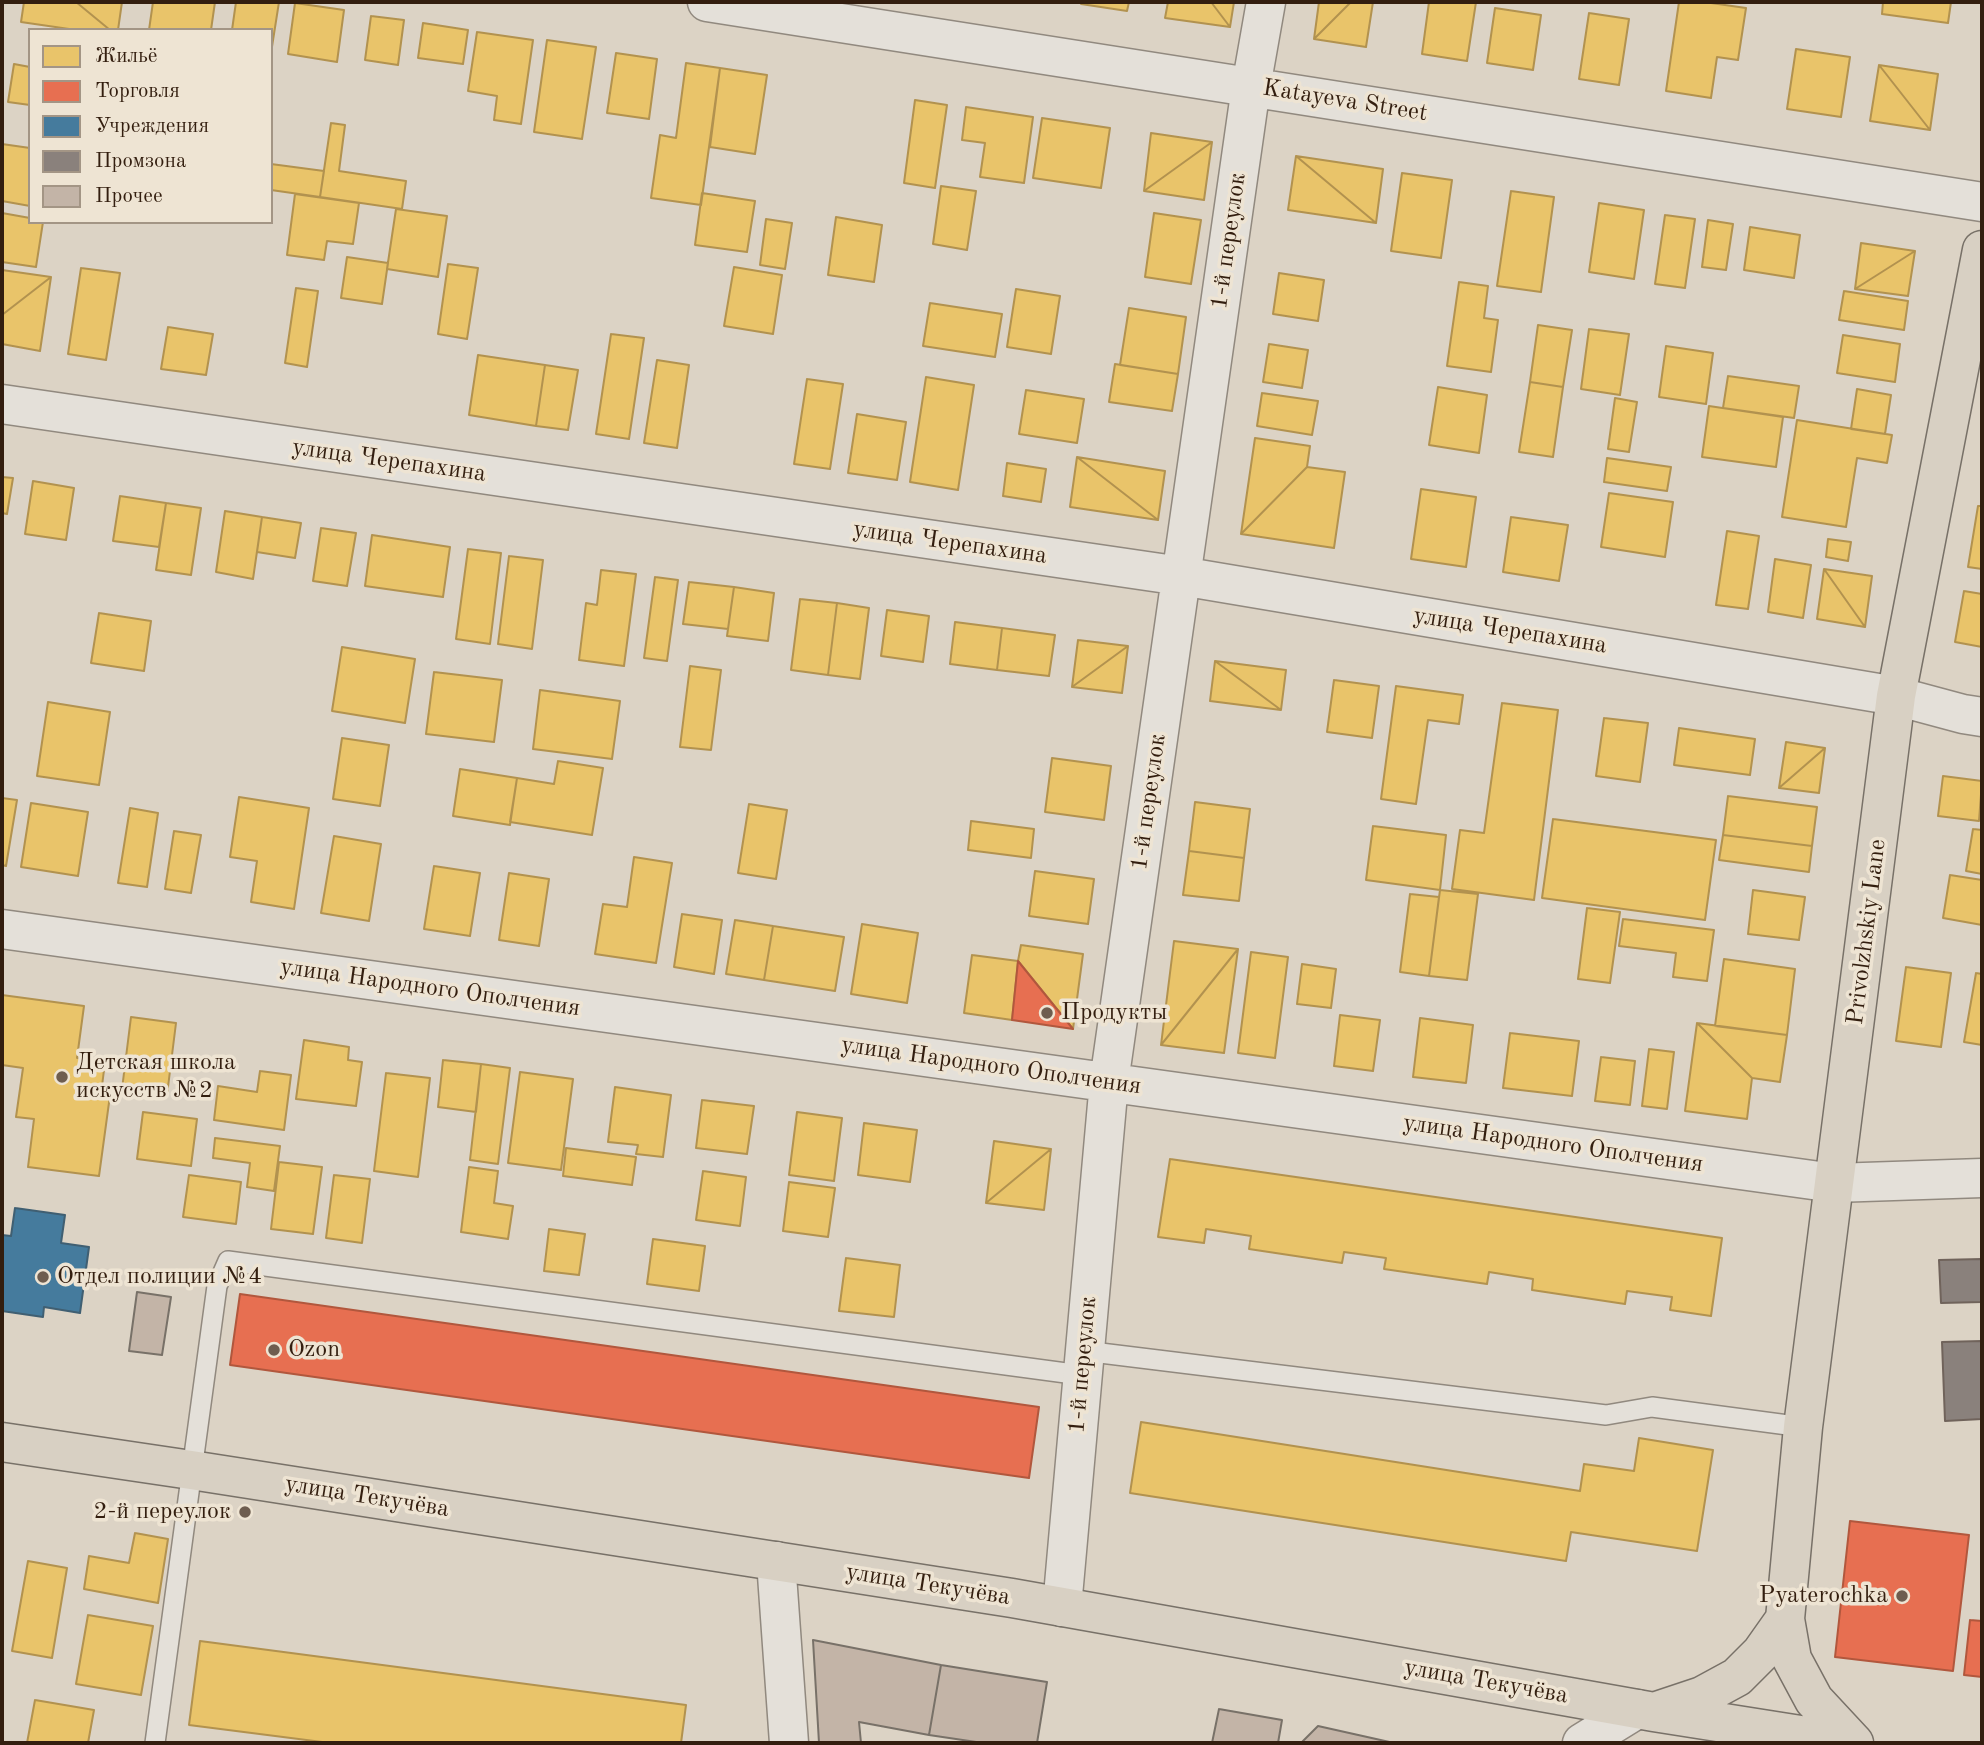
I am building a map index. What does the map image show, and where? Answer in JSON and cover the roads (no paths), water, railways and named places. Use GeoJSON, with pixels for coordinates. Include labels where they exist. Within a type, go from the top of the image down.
{"type":"FeatureCollection","features":[{"type":"Feature","properties":{"kind":"main road","name":"Privolzhskiy Lane"},"geometry":{"type":"LineString","coordinates":[[1852,1743],[1814,1700],[1792,1659],[1785,1619],[1803,1427],[1896,696],[1982,250]]}},
{"type":"Feature","properties":{"kind":"main road","name":"улица Текучёва"},"geometry":{"type":"LineString","coordinates":[[2,1442],[1062,1606],[1646,1710],[1852,1743]]}},
{"type":"Feature","properties":{"kind":"main road","name":"Privolzhskiy Lane"},"geometry":{"type":"LineString","coordinates":[[1646,1710],[1702,1696],[1737,1677],[1761,1653],[1785,1619]]}},
{"type":"Feature","properties":{"kind":"street","name":"Katayeva Street"},"geometry":{"type":"LineString","coordinates":[[707,2],[1982,202]]}},
{"type":"Feature","properties":{"kind":"street","name":"1-й переулок"},"geometry":{"type":"LineString","coordinates":[[1062,1606],[1108,1083],[1251,86],[1266,2]]}},
{"type":"Feature","properties":{"kind":"street","name":"улица Черепахина"},"geometry":{"type":"LineString","coordinates":[[2,404],[1181,576],[1896,696],[1982,717]]}},
{"type":"Feature","properties":{"kind":"street","name":"улица Народного Ополчения"},"geometry":{"type":"LineString","coordinates":[[2,929],[1835,1183],[1982,1178]]}},
{"type":"Feature","properties":{"kind":"street"},"geometry":{"type":"LineString","coordinates":[[776,1561],[789,1743]]}},
{"type":"Feature","properties":{"kind":"street"},"geometry":{"type":"LineString","coordinates":[[1582,1743],[1646,1710]]}},
{"type":"Feature","properties":{"kind":"lane"},"geometry":{"type":"LineString","coordinates":[[155,1743],[216,1286],[228,1261],[1083,1363],[1606,1415],[1653,1408],[1803,1427]]}},
{"type":"Feature","properties":{"kind":"place","name":"Продукты"},"geometry":{"type":"Point","coordinates":[1047,1013]}},
{"type":"Feature","properties":{"kind":"place","name":"Детская школа искусств №2"},"geometry":{"type":"Point","coordinates":[62,1077]}},
{"type":"Feature","properties":{"kind":"place","name":"Отдел полиции №4"},"geometry":{"type":"Point","coordinates":[43,1277]}},
{"type":"Feature","properties":{"kind":"place","name":"Ozon"},"geometry":{"type":"Point","coordinates":[274,1350]}},
{"type":"Feature","properties":{"kind":"place","name":"2-й переулок"},"geometry":{"type":"Point","coordinates":[245,1512]}},
{"type":"Feature","properties":{"kind":"place","name":"Pyaterochka"},"geometry":{"type":"Point","coordinates":[1902,1596]}}]}
